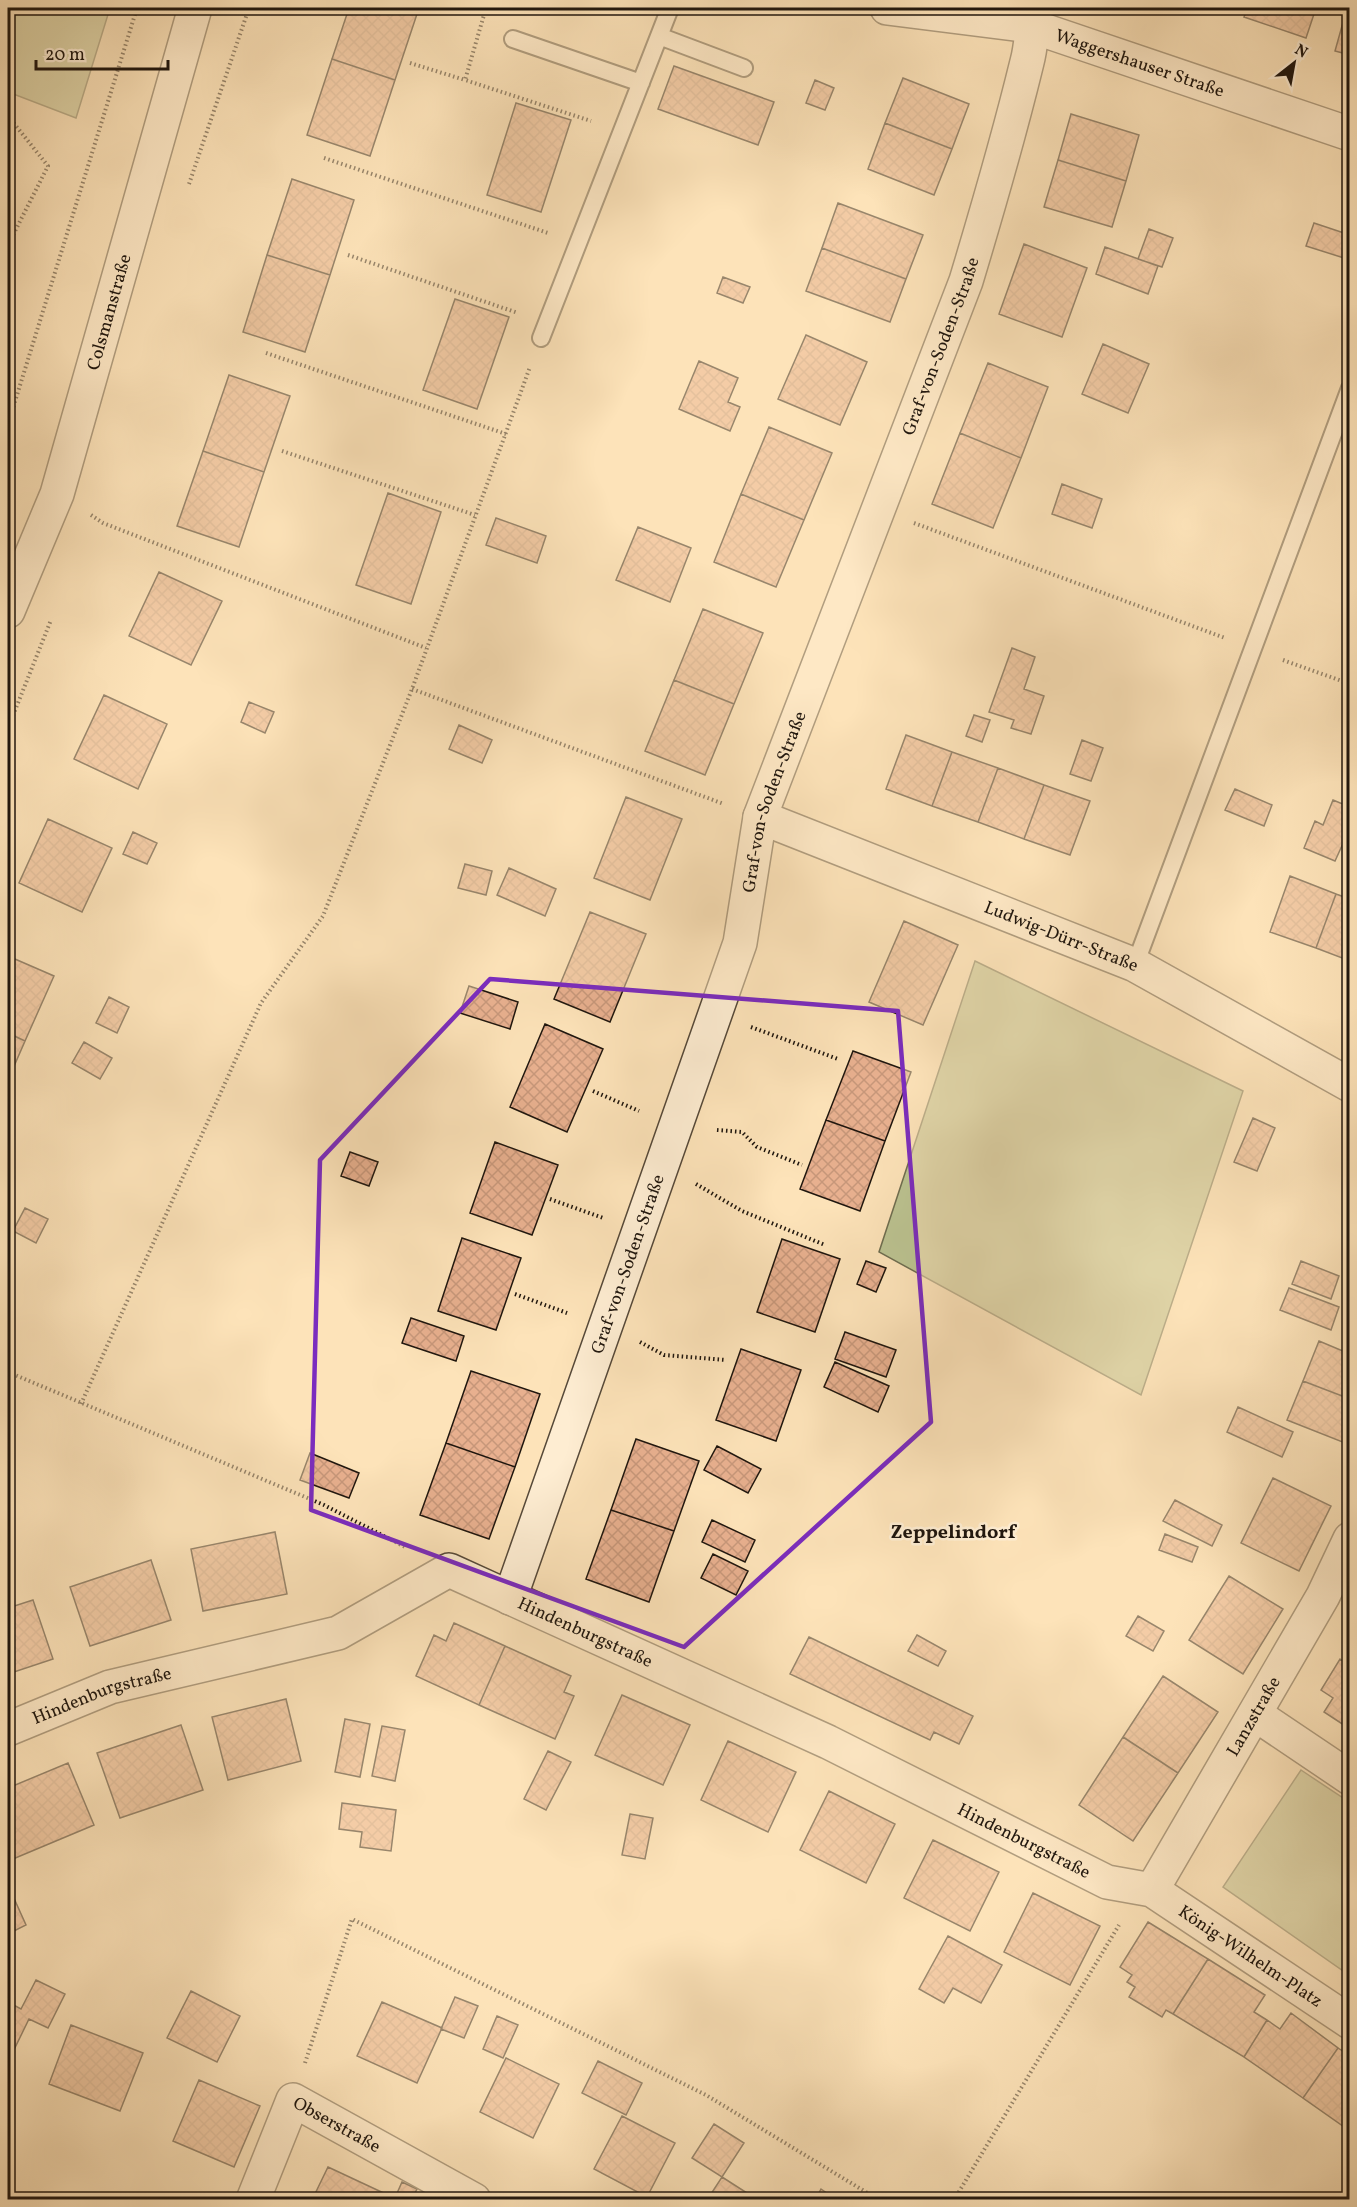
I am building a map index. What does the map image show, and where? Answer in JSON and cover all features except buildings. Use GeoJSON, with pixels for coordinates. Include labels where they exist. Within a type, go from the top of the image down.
{"type":"FeatureCollection","features":[{"type":"Feature","properties":{"kind":"street","name":"Colsmanstraße"},"geometry":{"type":"LineString","coordinates":[[8,611],[57,494],[195,8]]}},
{"type":"Feature","properties":{"kind":"street","name":"Waggershauser Straße"},"geometry":{"type":"LineString","coordinates":[[888,8],[1033,17],[1350,134]]}},
{"type":"Feature","properties":{"kind":"street","name":"Graf-von-Soden-Straße"},"geometry":{"type":"LineString","coordinates":[[510,1598],[742,936],[760,817],[966,281],[992,198],[1029,58],[1033,17]]}},
{"type":"Feature","properties":{"kind":"street","name":"Ludwig-Dürr-Straße"},"geometry":{"type":"LineString","coordinates":[[760,817],[1135,965],[1350,1085]]}},
{"type":"Feature","properties":{"kind":"street","name":"Lanzstraße"},"geometry":{"type":"LineString","coordinates":[[1152,1890],[1323,1596],[1350,1539]]}},
{"type":"Feature","properties":{"kind":"street","name":"Hindenburgstraße"},"geometry":{"type":"LineString","coordinates":[[8,1729],[110,1687],[338,1633],[449,1570],[828,1742],[1107,1882],[1152,1890]]}},
{"type":"Feature","properties":{"kind":"street"},"geometry":{"type":"LineString","coordinates":[[1255,1714],[1350,1778]]}},
{"type":"Feature","properties":{"kind":"street","name":"König-Wilhelm-Platz"},"geometry":{"type":"LineString","coordinates":[[1152,1890],[1350,2022]]}},
{"type":"Feature","properties":{"kind":"street","name":"Obserstraße"},"geometry":{"type":"LineString","coordinates":[[253,2199],[293,2100],[474,2199]]}},
{"type":"Feature","properties":{"kind":"lane"},"geometry":{"type":"LineString","coordinates":[[544,330],[670,8]]}},
{"type":"Feature","properties":{"kind":"lane"},"geometry":{"type":"LineString","coordinates":[[659,36],[744,68]]}},
{"type":"Feature","properties":{"kind":"lane"},"geometry":{"type":"LineString","coordinates":[[513,39],[641,83]]}},
{"type":"Feature","properties":{"kind":"lane"},"geometry":{"type":"LineString","coordinates":[[1135,965],[1350,388]]}},
{"type":"Feature","properties":{"kind":"path"},"geometry":{"type":"LineString","coordinates":[[8,424],[136,8]]}},
{"type":"Feature","properties":{"kind":"path"},"geometry":{"type":"LineString","coordinates":[[465,80],[486,8]]}},
{"type":"Feature","properties":{"kind":"path"},"geometry":{"type":"LineString","coordinates":[[410,63],[622,131]]}},
{"type":"Feature","properties":{"kind":"path"},"geometry":{"type":"LineString","coordinates":[[8,116],[48,166],[8,245]]}},
{"type":"Feature","properties":{"kind":"path"},"geometry":{"type":"LineString","coordinates":[[324,158],[578,243]]}},
{"type":"Feature","properties":{"kind":"path"},"geometry":{"type":"LineString","coordinates":[[81,1404],[261,1003],[323,916],[412,689],[544,330],[348,255]]}},
{"type":"Feature","properties":{"kind":"path"},"geometry":{"type":"LineString","coordinates":[[266,353],[506,434]]}},
{"type":"Feature","properties":{"kind":"path"},"geometry":{"type":"LineString","coordinates":[[282,451],[475,515]]}},
{"type":"Feature","properties":{"kind":"path"},"geometry":{"type":"LineString","coordinates":[[877,509],[1350,684]]}},
{"type":"Feature","properties":{"kind":"path"},"geometry":{"type":"LineString","coordinates":[[90,515],[103,524],[426,648]]}},
{"type":"Feature","properties":{"kind":"path"},"geometry":{"type":"LineString","coordinates":[[412,689],[760,817]]}},
{"type":"Feature","properties":{"kind":"path"},"geometry":{"type":"LineString","coordinates":[[715,1014],[838,1059]]}},
{"type":"Feature","properties":{"kind":"path"},"geometry":{"type":"LineString","coordinates":[[593,1091],[677,1120],[717,1130],[742,1132],[757,1147],[802,1165]]}},
{"type":"Feature","properties":{"kind":"path"},"geometry":{"type":"LineString","coordinates":[[662,1165],[742,1211],[825,1245]]}},
{"type":"Feature","properties":{"kind":"path"},"geometry":{"type":"LineString","coordinates":[[550,1199],[639,1231]]}},
{"type":"Feature","properties":{"kind":"path"},"geometry":{"type":"LineString","coordinates":[[8,1372],[324,1505],[449,1570]]}},
{"type":"Feature","properties":{"kind":"path"},"geometry":{"type":"LineString","coordinates":[[954,2199],[1124,1917],[1152,1890]]}},
{"type":"Feature","properties":{"kind":"path"},"geometry":{"type":"LineString","coordinates":[[293,2100],[352,1919],[706,2095],[879,2199]]}},
{"type":"Feature","properties":{"kind":"highlighted area"},"geometry":{"type":"Polygon","coordinates":[[[490,979],[898,1011],[931,1422],[684,1647],[311,1510],[320,1160],[490,979]]]}},
{"type":"Feature","properties":{"kind":"green space"},"geometry":{"type":"Polygon","coordinates":[[[8,8],[110,8],[76,118],[8,92],[8,8]]]}},
{"type":"Feature","properties":{"kind":"green space"},"geometry":{"type":"Polygon","coordinates":[[[975,961],[1243,1091],[1141,1395],[879,1252],[975,961]]]}},
{"type":"Feature","properties":{"kind":"green space"},"geometry":{"type":"Polygon","coordinates":[[[1301,1770],[1349,1802],[1349,1975],[1223,1887],[1301,1770]]]}},
{"type":"Feature","properties":{"kind":"district","name":"Zeppelindorf"},"geometry":{"type":"Point","coordinates":[953,1531]}}]}
